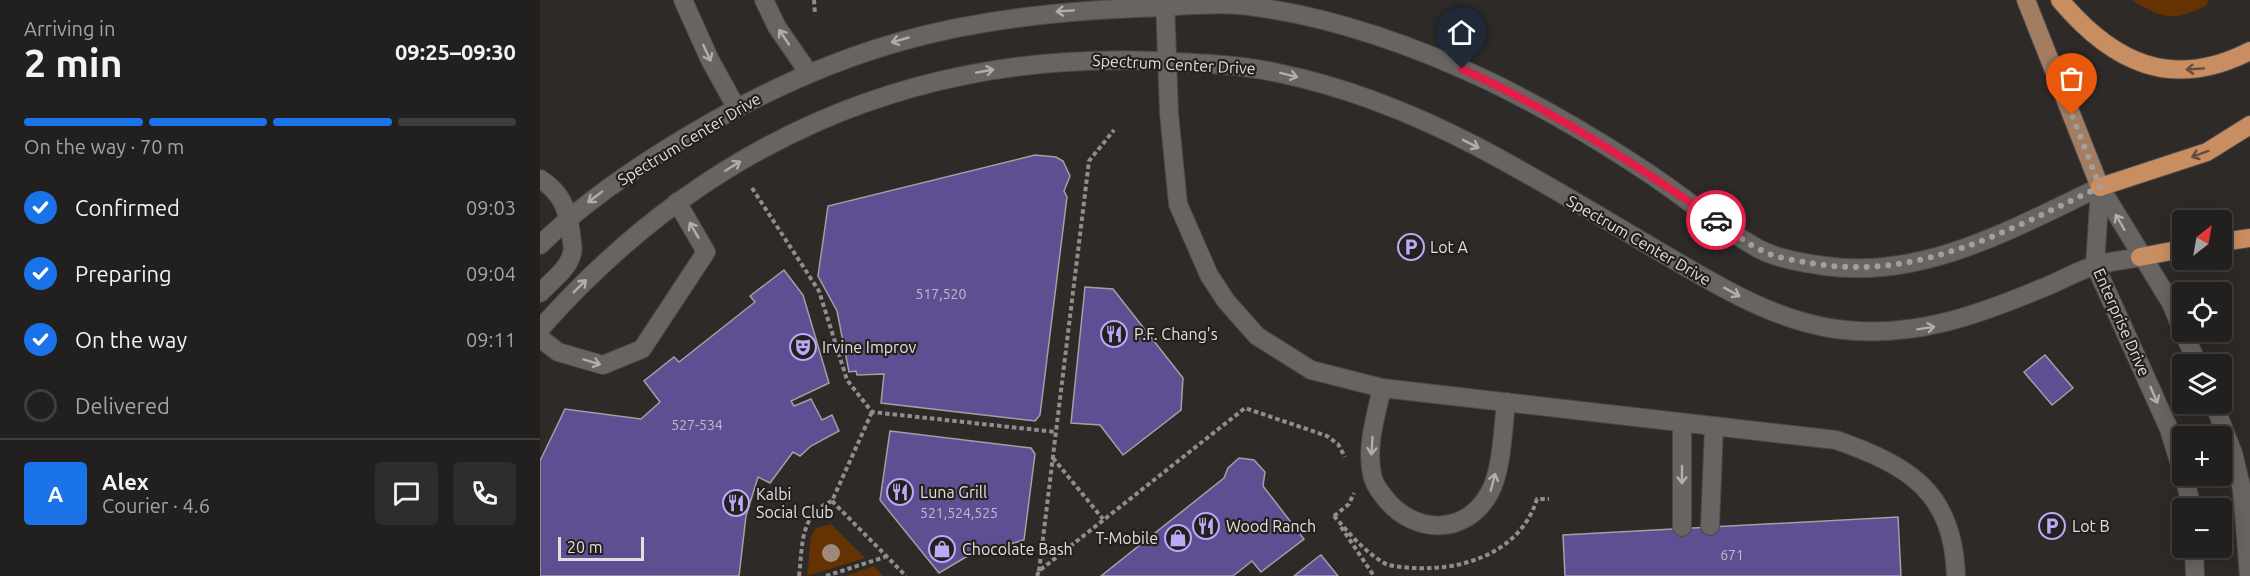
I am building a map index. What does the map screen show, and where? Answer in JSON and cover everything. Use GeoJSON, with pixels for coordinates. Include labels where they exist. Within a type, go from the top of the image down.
{"type":"FeatureCollection","features":[{"type":"Feature","properties":{"kind":"highway"},"geometry":{"type":"LineString","coordinates":[[2060,0],[2085,29],[2119,53],[2154,67],[2193,70],[2224,65],[2250,51]]}},
{"type":"Feature","properties":{"kind":"highway"},"geometry":{"type":"LineString","coordinates":[[2100,187],[2207,153],[2250,125]]}},
{"type":"Feature","properties":{"kind":"highway"},"geometry":{"type":"LineString","coordinates":[[2232,241],[2250,238]]}},
{"type":"Feature","properties":{"kind":"highway"},"geometry":{"type":"LineString","coordinates":[[2140,257],[2172,251]]}},
{"type":"Feature","properties":{"kind":"main road"},"geometry":{"type":"LineString","coordinates":[[2026,0],[2100,187]]}},
{"type":"Feature","properties":{"kind":"street"},"geometry":{"type":"LineString","coordinates":[[683,0],[710,60],[736,107]]}},
{"type":"Feature","properties":{"kind":"street"},"geometry":{"type":"LineString","coordinates":[[764,0],[777,27],[808,72]]}},
{"type":"Feature","properties":{"kind":"street"},"geometry":{"type":"LineString","coordinates":[[1165,4],[1169,112],[1178,204],[1209,275],[1226,301],[1257,336],[1311,370],[1382,388],[1836,440],[1900,467],[1926,488],[1940,509],[1955,546],[1956,576]]}},
{"type":"Feature","properties":{"kind":"street","name":"Spectrum Center Drive"},"geometry":{"type":"LineString","coordinates":[[540,245],[569,218],[638,167],[736,107],[808,72],[894,42],[957,26],[1059,12],[1165,4],[1251,6],[1271,9],[1342,25],[1422,52],[1520,97],[1640,167],[1762,251],[1794,260],[1829,266],[1863,268],[1897,266],[1930,259],[2022,224],[2100,187]]}},
{"type":"Feature","properties":{"kind":"street","name":"Spectrum Center Drive"},"geometry":{"type":"LineString","coordinates":[[540,329],[598,269],[676,202],[747,157],[806,126],[899,91],[964,75],[1031,64],[1096,58],[1241,66],[1325,85],[1389,107],[1481,149],[1743,299],[1803,323],[1868,332],[1901,332],[1934,327],[1993,309],[2095,265],[2140,257]]}},
{"type":"Feature","properties":{"kind":"street"},"geometry":{"type":"LineString","coordinates":[[540,179],[556,191],[569,218],[573,252],[561,271],[540,294]]}},
{"type":"Feature","properties":{"kind":"street"},"geometry":{"type":"LineString","coordinates":[[2100,187],[2140,257],[2172,305]]}},
{"type":"Feature","properties":{"kind":"street","name":"Enterprise Drive"},"geometry":{"type":"LineString","coordinates":[[2100,187],[2095,265],[2172,439]]}},
{"type":"Feature","properties":{"kind":"street"},"geometry":{"type":"LineString","coordinates":[[540,338],[558,352],[603,366],[642,349],[706,252],[676,202]]}},
{"type":"Feature","properties":{"kind":"street"},"geometry":{"type":"LineString","coordinates":[[1382,388],[1372,440],[1372,475],[1380,492],[1401,514],[1418,523],[1440,527],[1465,520],[1476,512],[1491,490],[1506,402]]}},
{"type":"Feature","properties":{"kind":"street"},"geometry":{"type":"LineString","coordinates":[[2218,414],[2233,453],[2242,490],[2249,576]]}},
{"type":"Feature","properties":{"kind":"street"},"geometry":{"type":"LineString","coordinates":[[1682,424],[1682,527]]}},
{"type":"Feature","properties":{"kind":"street"},"geometry":{"type":"LineString","coordinates":[[1710,526],[1714,426]]}},
{"type":"Feature","properties":{"kind":"street"},"geometry":{"type":"LineString","coordinates":[[2194,558],[2195,576]]}},
{"type":"Feature","properties":{"kind":"path"},"geometry":{"type":"LineString","coordinates":[[814,0],[815,15]]}},
{"type":"Feature","properties":{"kind":"path"},"geometry":{"type":"LineString","coordinates":[[1038,574],[1089,162],[1114,130]]}},
{"type":"Feature","properties":{"kind":"path"},"geometry":{"type":"LineString","coordinates":[[752,188],[819,291],[847,380],[872,412],[1056,432]]}},
{"type":"Feature","properties":{"kind":"path"},"geometry":{"type":"LineString","coordinates":[[1038,574],[1103,519],[1245,408],[1327,435],[1342,448],[1347,462]]}},
{"type":"Feature","properties":{"kind":"path"},"geometry":{"type":"LineString","coordinates":[[799,576],[806,524],[817,507],[832,501],[872,412]]}},
{"type":"Feature","properties":{"kind":"path"},"geometry":{"type":"LineString","coordinates":[[1053,457],[1103,519]]}},
{"type":"Feature","properties":{"kind":"path"},"geometry":{"type":"LineString","coordinates":[[1354,488],[1352,500],[1334,516],[1374,576]]}},
{"type":"Feature","properties":{"kind":"path"},"geometry":{"type":"LineString","coordinates":[[832,501],[906,576]]}},
{"type":"Feature","properties":{"kind":"path"},"geometry":{"type":"LineString","coordinates":[[826,576],[885,557]]}},
{"type":"Feature","properties":{"kind":"shaded area"},"geometry":{"type":"Polygon","coordinates":[[[2132,0],[2208,0],[2207,5],[2185,14],[2168,16],[2152,11],[2132,0]]]}},
{"type":"Feature","properties":{"kind":"shaded area"},"geometry":{"type":"Polygon","coordinates":[[[831,524],[865,558],[807,576],[811,536],[816,528],[831,524]]]}},
{"type":"Feature","properties":{"kind":"shaded area"},"geometry":{"type":"Polygon","coordinates":[[[874,566],[883,576],[845,576],[874,566]]]}},
{"type":"Feature","properties":{"kind":"building"},"geometry":{"type":"Polygon","coordinates":[[[1035,155],[1056,157],[1063,161],[1070,176],[1064,191],[1067,197],[1040,415],[1035,421],[881,403],[884,374],[857,375],[856,371],[849,372],[837,311],[818,276],[828,206],[1035,155]]]}},
{"type":"Feature","properties":{"kind":"building"},"geometry":{"type":"Polygon","coordinates":[[[784,270],[803,295],[829,383],[791,401],[794,406],[811,399],[822,420],[832,415],[839,431],[811,446],[800,456],[793,452],[770,483],[758,477],[746,516],[739,576],[540,576],[540,461],[565,409],[641,419],[660,402],[644,381],[674,357],[679,362],[755,302],[750,296],[784,270]]]}},
{"type":"Feature","properties":{"kind":"building","name":"P.F. Chang's"},"geometry":{"type":"Polygon","coordinates":[[[1085,287],[1113,289],[1183,378],[1181,410],[1123,455],[1100,425],[1071,423],[1085,287]]]}},
{"type":"Feature","properties":{"kind":"building"},"geometry":{"type":"Polygon","coordinates":[[[2045,355],[2073,388],[2052,405],[2024,372],[2045,355]]]}},
{"type":"Feature","properties":{"kind":"building"},"geometry":{"type":"Polygon","coordinates":[[[890,431],[1031,448],[1035,454],[1024,540],[966,557],[939,573],[880,500],[890,431]]]}},
{"type":"Feature","properties":{"kind":"building"},"geometry":{"type":"Polygon","coordinates":[[[1239,458],[1254,460],[1265,472],[1263,486],[1304,539],[1261,572],[1252,561],[1233,576],[1101,576],[1224,478],[1228,468],[1239,458]]]}},
{"type":"Feature","properties":{"kind":"building"},"geometry":{"type":"Polygon","coordinates":[[[1898,517],[1901,576],[1565,576],[1563,535],[1898,517]]]}},
{"type":"Feature","properties":{"kind":"building"},"geometry":{"type":"Polygon","coordinates":[[[1321,555],[1338,576],[1294,576],[1318,557],[1321,555]]]}},
{"type":"Feature","properties":{"kind":"way so far"},"geometry":{"type":"LineString","coordinates":[[1716,220],[1762,251],[1794,260],[1829,266],[1863,268],[1897,266],[1930,259],[1965,248],[2022,224],[2100,187],[2072,115]]}},
{"type":"Feature","properties":{"kind":"place","name":"Lot A"},"geometry":{"type":"Point","coordinates":[1411,247]}},
{"type":"Feature","properties":{"kind":"place","name":"P.F. Chang's"},"geometry":{"type":"Point","coordinates":[1114,334]}},
{"type":"Feature","properties":{"kind":"place","name":"Irvine Improv"},"geometry":{"type":"Point","coordinates":[803,347]}},
{"type":"Feature","properties":{"kind":"place","name":"Luna Grill"},"geometry":{"type":"Point","coordinates":[900,492]}},
{"type":"Feature","properties":{"kind":"place","name":"Kalbi Social Club"},"geometry":{"type":"Point","coordinates":[736,503]}},
{"type":"Feature","properties":{"kind":"place","name":"Wood Ranch"},"geometry":{"type":"Point","coordinates":[1206,526]}},
{"type":"Feature","properties":{"kind":"place","name":"Lot B"},"geometry":{"type":"Point","coordinates":[2052,526]}},
{"type":"Feature","properties":{"kind":"place","name":"T-Mobile"},"geometry":{"type":"Point","coordinates":[1178,538]}},
{"type":"Feature","properties":{"kind":"place","name":"Chocolate Bash"},"geometry":{"type":"Point","coordinates":[942,549]}},
{"type":"Feature","properties":{"kind":"route"},"geometry":{"type":"LineString","coordinates":[[1462,69],[1520,97],[1597,141],[1640,167],[1716,220]]}}]}
